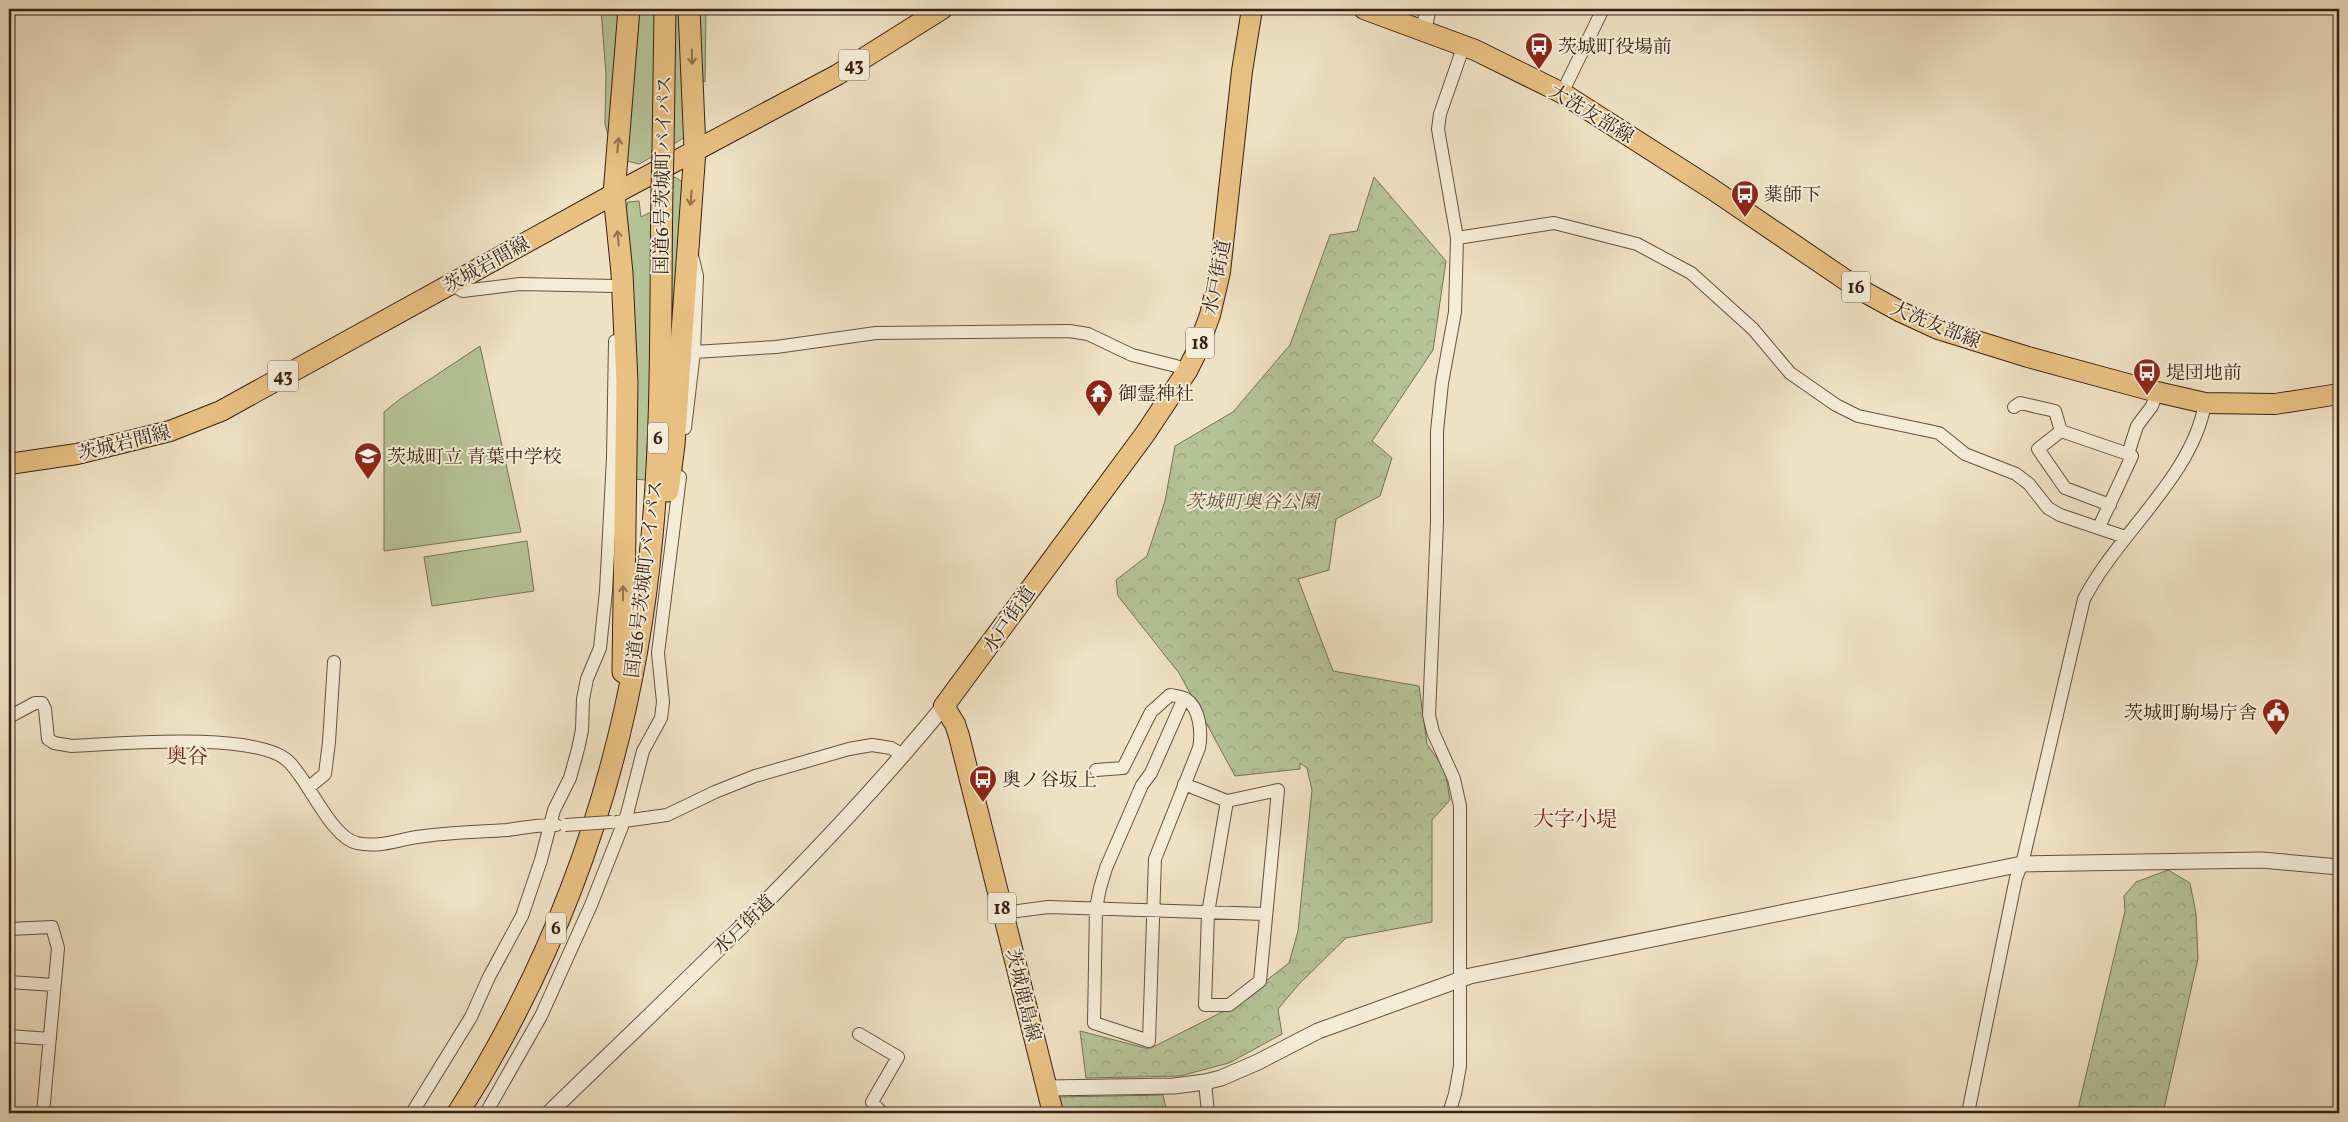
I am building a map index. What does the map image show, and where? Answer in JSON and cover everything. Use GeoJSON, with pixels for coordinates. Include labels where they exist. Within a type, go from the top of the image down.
{"type":"FeatureCollection","features":[{"type":"Feature","properties":{"kind":"highway"},"geometry":{"type":"LineString","coordinates":[[621,729],[627,382],[618,280],[614,194],[629,9]]}},
{"type":"Feature","properties":{"kind":"highway","name":"国道6号茨城町バイパス"},"geometry":{"type":"LineString","coordinates":[[458,1113],[511,1023],[559,923],[588,847],[621,729],[630,686],[646,588],[657,464],[665,9]]}},
{"type":"Feature","properties":{"kind":"highway"},"geometry":{"type":"LineString","coordinates":[[630,686],[644,659],[659,567],[674,445],[695,150],[689,9]]}},
{"type":"Feature","properties":{"kind":"main road","name":"茨城岩間線"},"geometry":{"type":"LineString","coordinates":[[9,464],[76,454],[195,422],[221,411],[614,194],[837,75],[942,9]]}},
{"type":"Feature","properties":{"kind":"main road","name":"水戸街道"},"geometry":{"type":"LineString","coordinates":[[944,706],[1146,434],[1187,371],[1210,315],[1220,272],[1242,71],[1252,9]]}},
{"type":"Feature","properties":{"kind":"main road","name":"大洗友部線"},"geometry":{"type":"LineString","coordinates":[[1364,9],[1424,29],[1464,45],[1562,93],[1712,189],[1859,289],[1901,312],[1938,329],[2157,392],[2205,403],[2275,404],[2339,394]]}},
{"type":"Feature","properties":{"kind":"main road","name":"茨城鹿島線"},"geometry":{"type":"LineString","coordinates":[[944,706],[955,724],[959,736],[1053,1113]]}},
{"type":"Feature","properties":{"kind":"street"},"geometry":{"type":"LineString","coordinates":[[1424,29],[1428,9]]}},
{"type":"Feature","properties":{"kind":"street"},"geometry":{"type":"LineString","coordinates":[[1562,93],[1603,9]]}},
{"type":"Feature","properties":{"kind":"street"},"geometry":{"type":"LineString","coordinates":[[1450,1113],[1460,1066],[1460,806],[1454,779],[1433,732],[1429,701],[1437,522],[1438,431],[1442,383],[1455,312],[1457,238],[1438,129],[1440,114],[1464,45]]}},
{"type":"Feature","properties":{"kind":"street"},"geometry":{"type":"LineString","coordinates":[[1457,238],[1554,223],[1637,244],[1690,273],[1753,329],[1790,372],[1836,405],[1865,418],[1940,433],[1965,454],[2016,474],[2029,484],[2048,508],[2060,515],[2125,537]]}},
{"type":"Feature","properties":{"kind":"street"},"geometry":{"type":"LineString","coordinates":[[486,1113],[541,1016],[591,905],[617,822],[643,750],[661,718],[663,702],[658,653],[673,541],[694,352],[697,276],[688,245]]}},
{"type":"Feature","properties":{"kind":"street"},"geometry":{"type":"LineString","coordinates":[[412,1113],[471,1017],[522,916],[554,810],[570,778],[582,730],[583,699],[588,679],[600,648],[609,558],[618,280],[520,284],[463,291],[451,284]]}},
{"type":"Feature","properties":{"kind":"street"},"geometry":{"type":"LineString","coordinates":[[694,352],[776,347],[876,333],[1069,331],[1088,334],[1132,355],[1176,366],[1187,371]]}},
{"type":"Feature","properties":{"kind":"street"},"geometry":{"type":"LineString","coordinates":[[2128,454],[2137,426],[2152,406],[2157,392]]}},
{"type":"Feature","properties":{"kind":"street"},"geometry":{"type":"LineString","coordinates":[[2014,407],[2020,403],[2056,411],[2061,431]]}},
{"type":"Feature","properties":{"kind":"street"},"geometry":{"type":"LineString","coordinates":[[1968,1113],[2016,878],[2022,864],[2084,598],[2102,568],[2189,450],[2202,418],[2205,403]]}},
{"type":"Feature","properties":{"kind":"street"},"geometry":{"type":"LineString","coordinates":[[2061,431],[2132,456],[2099,527]]}},
{"type":"Feature","properties":{"kind":"street"},"geometry":{"type":"LineString","coordinates":[[2061,431],[2038,450],[2064,488],[2110,505]]}},
{"type":"Feature","properties":{"kind":"street"},"geometry":{"type":"LineString","coordinates":[[308,788],[325,774],[330,742],[334,662]]}},
{"type":"Feature","properties":{"kind":"street"},"geometry":{"type":"LineString","coordinates":[[1096,770],[1124,768],[1151,712],[1170,695],[1184,698],[1193,706],[1202,734],[1200,748],[1157,850],[1154,870],[1149,1041],[1094,1023],[1096,908],[1106,868],[1142,785],[1151,773],[1184,698]]}},
{"type":"Feature","properties":{"kind":"street"},"geometry":{"type":"LineString","coordinates":[[9,717],[35,703],[42,703],[46,709],[48,739],[54,744],[72,746],[195,743],[263,748],[288,761],[335,826],[346,839],[355,843],[380,844],[418,837],[550,824],[617,822],[667,815],[715,792],[755,776],[849,749],[872,745],[891,748],[903,755]]}},
{"type":"Feature","properties":{"kind":"street","name":"水戸街道"},"geometry":{"type":"LineString","coordinates":[[549,1113],[797,872],[903,755],[944,706]]}},
{"type":"Feature","properties":{"kind":"street"},"geometry":{"type":"LineString","coordinates":[[1184,784],[1227,801],[1278,790],[1260,982],[1229,1005],[1205,1005],[1208,913],[1227,801]]}},
{"type":"Feature","properties":{"kind":"street"},"geometry":{"type":"LineString","coordinates":[[1047,1088],[1174,1086],[1205,1082],[1221,1078],[1250,1066],[1318,1030],[1459,979],[2022,864],[2262,860],[2339,867]]}},
{"type":"Feature","properties":{"kind":"street"},"geometry":{"type":"LineString","coordinates":[[1003,913],[1048,907],[1266,914]]}},
{"type":"Feature","properties":{"kind":"street"},"geometry":{"type":"LineString","coordinates":[[9,929],[52,928],[58,948],[43,1113]]}},
{"type":"Feature","properties":{"kind":"street"},"geometry":{"type":"LineString","coordinates":[[9,982],[54,985]]}},
{"type":"Feature","properties":{"kind":"street"},"geometry":{"type":"LineString","coordinates":[[859,1034],[898,1057],[872,1102],[882,1113]]}},
{"type":"Feature","properties":{"kind":"street"},"geometry":{"type":"LineString","coordinates":[[9,1036],[50,1039]]}},
{"type":"Feature","properties":{"kind":"street"},"geometry":{"type":"LineString","coordinates":[[1205,1082],[1208,1113]]}},
{"type":"Feature","properties":{"kind":"green space"},"geometry":{"type":"Polygon","coordinates":[[[601,9],[625,9],[611,146],[605,124],[606,75],[601,9]]]}},
{"type":"Feature","properties":{"kind":"green space"},"geometry":{"type":"Polygon","coordinates":[[[635,9],[660,9],[657,154],[639,164],[623,160],[635,9]]]}},
{"type":"Feature","properties":{"kind":"green space"},"geometry":{"type":"Polygon","coordinates":[[[673,9],[684,9],[691,133],[671,146],[673,9]]]}},
{"type":"Feature","properties":{"kind":"green space"},"geometry":{"type":"Polygon","coordinates":[[[698,9],[706,9],[705,82],[702,80],[698,9]]]}},
{"type":"Feature","properties":{"kind":"green space"},"geometry":{"type":"Polygon","coordinates":[[[675,177],[688,186],[666,428],[670,180],[675,177]]]}},
{"type":"Feature","properties":{"kind":"green space","name":"茨城町奥谷公園"},"geometry":{"type":"Polygon","coordinates":[[[1374,177],[1446,261],[1433,350],[1372,441],[1392,458],[1380,496],[1336,519],[1329,570],[1298,579],[1333,671],[1419,686],[1427,744],[1445,770],[1450,800],[1432,820],[1432,922],[1346,938],[1299,984],[1278,1009],[1282,1034],[1229,1063],[1180,1076],[1086,1078],[1080,1031],[1149,1049],[1232,1007],[1289,963],[1298,931],[1312,790],[1307,768],[1300,763],[1300,769],[1235,776],[1179,673],[1118,596],[1116,580],[1147,556],[1165,501],[1175,446],[1233,412],[1290,345],[1330,235],[1357,231],[1374,177]]]}},
{"type":"Feature","properties":{"kind":"green space"},"geometry":{"type":"Polygon","coordinates":[[[639,201],[641,217],[655,210],[647,480],[632,479],[625,213],[628,202],[639,201]]]}},
{"type":"Feature","properties":{"kind":"green space"},"geometry":{"type":"Polygon","coordinates":[[[480,346],[521,532],[384,551],[384,412],[400,399],[480,346]]]}},
{"type":"Feature","properties":{"kind":"green space"},"geometry":{"type":"Polygon","coordinates":[[[527,541],[534,591],[432,606],[424,557],[527,541]]]}},
{"type":"Feature","properties":{"kind":"green space"},"geometry":{"type":"Polygon","coordinates":[[[2168,870],[2190,883],[2196,914],[2198,959],[2163,1113],[2077,1113],[2125,911],[2124,896],[2136,882],[2168,870]]]}},
{"type":"Feature","properties":{"kind":"green space"},"geometry":{"type":"Polygon","coordinates":[[[1163,1095],[1166,1108],[1062,1112],[1057,1097],[1163,1095]]]}},
{"type":"Feature","properties":{"kind":"place","name":"茨城町役場前"},"geometry":{"type":"Point","coordinates":[1539,70]}},
{"type":"Feature","properties":{"kind":"place","name":"薬師下"},"geometry":{"type":"Point","coordinates":[1745,218]}},
{"type":"Feature","properties":{"kind":"place","name":"堤団地前"},"geometry":{"type":"Point","coordinates":[2147,396]}},
{"type":"Feature","properties":{"kind":"place","name":"御霊神社"},"geometry":{"type":"Point","coordinates":[1099,417]}},
{"type":"Feature","properties":{"kind":"place","name":"茨城町立 青葉中学校"},"geometry":{"type":"Point","coordinates":[368,480]}},
{"type":"Feature","properties":{"kind":"place","name":"茨城町駒場庁舎"},"geometry":{"type":"Point","coordinates":[2276,736]}},
{"type":"Feature","properties":{"kind":"place","name":"奥ノ谷坂上"},"geometry":{"type":"Point","coordinates":[983,803]}},
{"type":"Feature","properties":{"kind":"district","name":"奥谷"},"geometry":{"type":"Point","coordinates":[187,756]}},
{"type":"Feature","properties":{"kind":"district","name":"大字小堤"},"geometry":{"type":"Point","coordinates":[1575,819]}}]}
